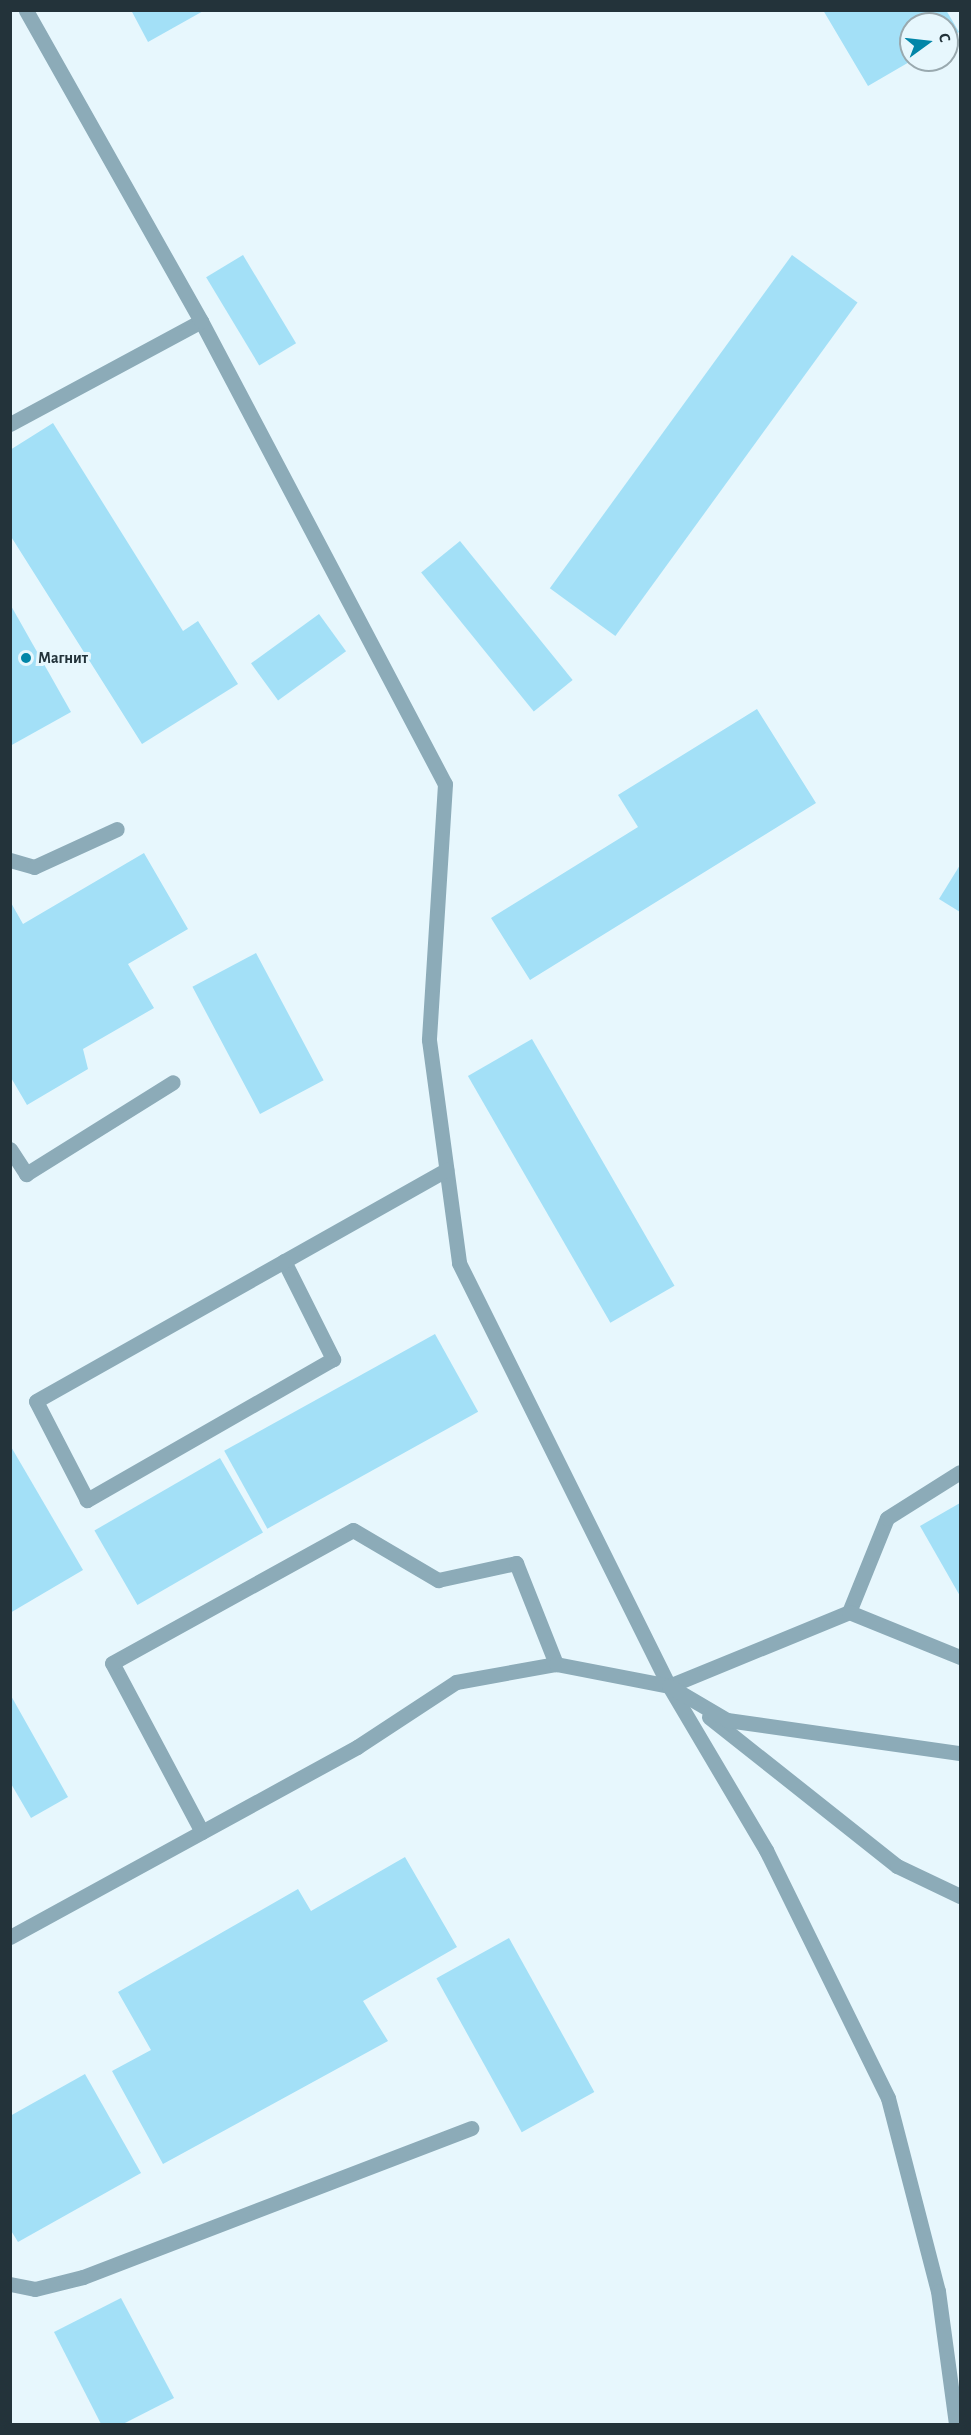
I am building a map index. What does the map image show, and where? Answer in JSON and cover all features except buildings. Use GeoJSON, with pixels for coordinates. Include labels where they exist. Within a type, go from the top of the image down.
{"type":"FeatureCollection","features":[{"type":"Feature","properties":{"kind":"street"},"geometry":{"type":"LineString","coordinates":[[26,10],[201,321],[445,784],[429,1040],[459,1263],[669,1686],[766,1850],[888,2098],[939,2291],[956,2424]]}},
{"type":"Feature","properties":{"kind":"street"},"geometry":{"type":"LineString","coordinates":[[10,424],[201,321]]}},
{"type":"Feature","properties":{"kind":"street"},"geometry":{"type":"LineString","coordinates":[[10,860],[34,867],[117,829]]}},
{"type":"Feature","properties":{"kind":"street"},"geometry":{"type":"LineString","coordinates":[[10,1149],[26,1174],[173,1082]]}},
{"type":"Feature","properties":{"kind":"street"},"geometry":{"type":"LineString","coordinates":[[284,1261],[333,1359],[87,1500],[36,1401],[446,1170]]}},
{"type":"Feature","properties":{"kind":"street"},"geometry":{"type":"LineString","coordinates":[[849,1612],[886,1518],[960,1472]]}},
{"type":"Feature","properties":{"kind":"street"},"geometry":{"type":"LineString","coordinates":[[202,1832],[112,1664],[352,1530],[438,1580],[516,1563],[556,1664]]}},
{"type":"Feature","properties":{"kind":"street"},"geometry":{"type":"LineString","coordinates":[[669,1686],[849,1612],[960,1657]]}},
{"type":"Feature","properties":{"kind":"street"},"geometry":{"type":"LineString","coordinates":[[10,1937],[357,1747],[456,1682],[556,1664],[669,1686],[727,1720],[960,1753]]}},
{"type":"Feature","properties":{"kind":"street"},"geometry":{"type":"LineString","coordinates":[[669,1686],[897,1866],[960,1896]]}},
{"type":"Feature","properties":{"kind":"street"},"geometry":{"type":"LineString","coordinates":[[10,2284],[35,2289],[83,2277],[471,2128]]}},
{"type":"Feature","properties":{"kind":"place","name":"Магнит"},"geometry":{"type":"Point","coordinates":[26,658]}}]}
